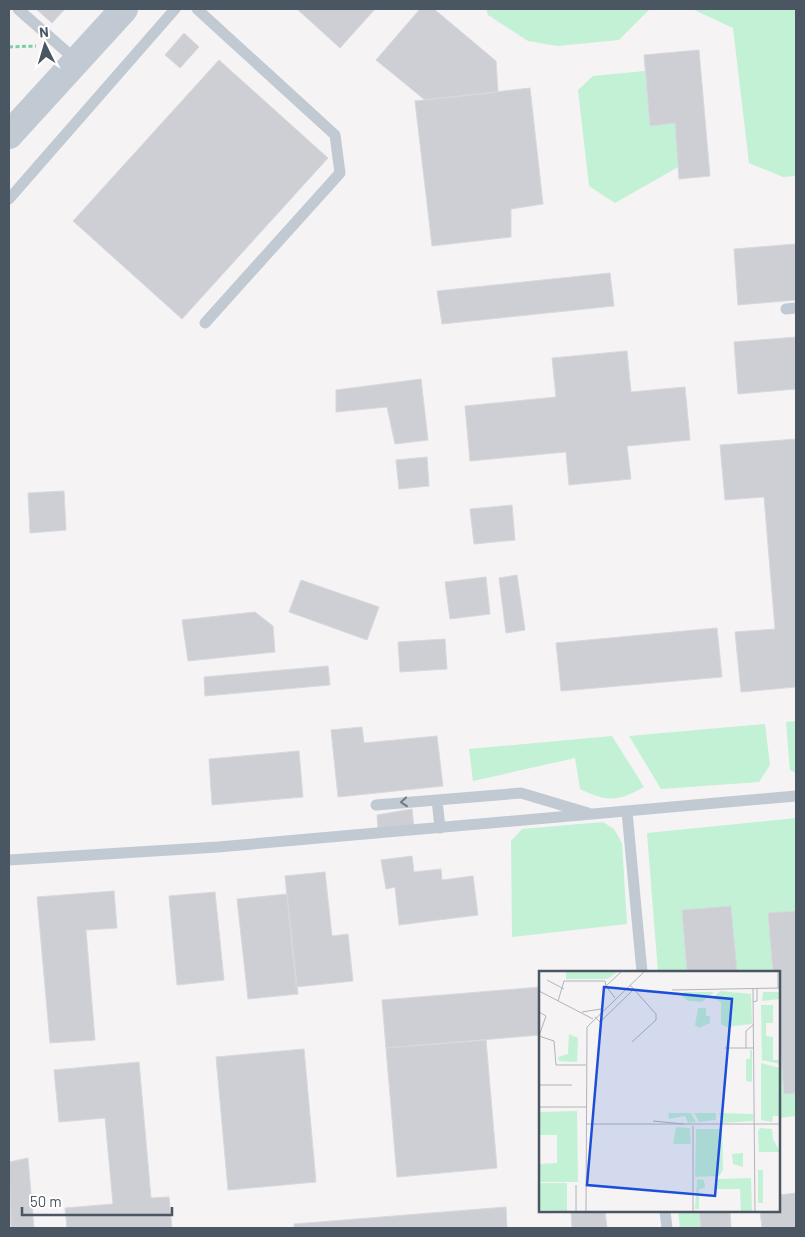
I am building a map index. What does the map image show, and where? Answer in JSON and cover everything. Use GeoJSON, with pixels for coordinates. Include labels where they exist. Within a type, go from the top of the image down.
{"type":"FeatureCollection","features":[{"type":"Feature","properties":{"kind":"street"},"geometry":{"type":"LineString","coordinates":[[11,131],[124,9]]}},
{"type":"Feature","properties":{"kind":"lane"},"geometry":{"type":"LineString","coordinates":[[18,9],[77,61]]}},
{"type":"Feature","properties":{"kind":"lane"},"geometry":{"type":"LineString","coordinates":[[9,200],[175,9]]}},
{"type":"Feature","properties":{"kind":"lane"},"geometry":{"type":"LineString","coordinates":[[197,9],[335,135],[340,173],[205,323]]}},
{"type":"Feature","properties":{"kind":"lane"},"geometry":{"type":"LineString","coordinates":[[376,805],[521,792],[594,815]]}},
{"type":"Feature","properties":{"kind":"lane"},"geometry":{"type":"LineString","coordinates":[[9,860],[218,847],[378,834],[796,796]]}},
{"type":"Feature","properties":{"kind":"lane"},"geometry":{"type":"LineString","coordinates":[[437,800],[440,828]]}},
{"type":"Feature","properties":{"kind":"lane"},"geometry":{"type":"LineString","coordinates":[[626,812],[642,971]]}},
{"type":"Feature","properties":{"kind":"lane"},"geometry":{"type":"LineString","coordinates":[[665,1212],[667,1228]]}},
{"type":"Feature","properties":{"kind":"green space"},"geometry":{"type":"Polygon","coordinates":[[[486,9],[650,9],[619,40],[557,46],[528,41],[488,15],[486,9]]]}},
{"type":"Feature","properties":{"kind":"green space"},"geometry":{"type":"Polygon","coordinates":[[[692,9],[796,9],[796,176],[783,177],[749,163],[733,28],[692,9]]]}},
{"type":"Feature","properties":{"kind":"green space"},"geometry":{"type":"Polygon","coordinates":[[[645,71],[650,125],[675,123],[678,167],[615,203],[589,186],[578,90],[593,76],[645,71]]]}},
{"type":"Feature","properties":{"kind":"green space"},"geometry":{"type":"Polygon","coordinates":[[[796,721],[796,773],[790,770],[786,722],[796,721]]]}},
{"type":"Feature","properties":{"kind":"green space"},"geometry":{"type":"Polygon","coordinates":[[[765,724],[770,765],[759,782],[661,789],[629,736],[765,724]]]}},
{"type":"Feature","properties":{"kind":"green space"},"geometry":{"type":"Polygon","coordinates":[[[612,736],[644,787],[619,798],[605,798],[580,789],[575,758],[473,781],[469,749],[612,736]]]}},
{"type":"Feature","properties":{"kind":"green space"},"geometry":{"type":"Polygon","coordinates":[[[796,818],[796,1116],[780,1118],[780,971],[658,971],[647,833],[796,818]]]}},
{"type":"Feature","properties":{"kind":"green space"},"geometry":{"type":"Polygon","coordinates":[[[603,822],[614,829],[622,843],[627,924],[512,937],[511,841],[522,829],[603,822]]]}},
{"type":"Feature","properties":{"kind":"green space"},"geometry":{"type":"Polygon","coordinates":[[[678,1212],[699,1212],[701,1228],[680,1228],[678,1212]]]}},
{"type":"Feature","properties":{"kind":"building"},"geometry":{"type":"Polygon","coordinates":[[[36,9],[65,9],[52,23],[36,9]]]}},
{"type":"Feature","properties":{"kind":"building"},"geometry":{"type":"Polygon","coordinates":[[[297,9],[375,9],[340,48],[297,9]]]}},
{"type":"Feature","properties":{"kind":"building"},"geometry":{"type":"Polygon","coordinates":[[[420,9],[434,9],[496,61],[498,92],[425,100],[376,60],[420,9]]]}},
{"type":"Feature","properties":{"kind":"building"},"geometry":{"type":"Polygon","coordinates":[[[184,33],[199,47],[180,68],[165,55],[184,33]]]}},
{"type":"Feature","properties":{"kind":"building"},"geometry":{"type":"Polygon","coordinates":[[[699,50],[710,176],[679,179],[675,123],[650,126],[644,55],[699,50]]]}},
{"type":"Feature","properties":{"kind":"building"},"geometry":{"type":"Polygon","coordinates":[[[219,60],[328,158],[182,319],[73,221],[219,60]]]}},
{"type":"Feature","properties":{"kind":"building"},"geometry":{"type":"Polygon","coordinates":[[[530,88],[543,204],[511,209],[511,237],[432,246],[415,101],[530,88]]]}},
{"type":"Feature","properties":{"kind":"building"},"geometry":{"type":"Polygon","coordinates":[[[796,244],[796,300],[738,305],[734,249],[796,244]]]}},
{"type":"Feature","properties":{"kind":"building"},"geometry":{"type":"Polygon","coordinates":[[[610,273],[614,306],[442,324],[437,291],[610,273]]]}},
{"type":"Feature","properties":{"kind":"building"},"geometry":{"type":"Polygon","coordinates":[[[796,337],[796,389],[738,394],[734,342],[796,337]]]}},
{"type":"Feature","properties":{"kind":"building"},"geometry":{"type":"Polygon","coordinates":[[[627,351],[631,392],[685,387],[690,440],[627,446],[631,479],[569,485],[566,452],[470,461],[465,406],[556,397],[552,358],[627,351]]]}},
{"type":"Feature","properties":{"kind":"building"},"geometry":{"type":"Polygon","coordinates":[[[421,379],[428,440],[395,444],[387,407],[336,412],[336,390],[421,379]]]}},
{"type":"Feature","properties":{"kind":"building"},"geometry":{"type":"Polygon","coordinates":[[[796,439],[796,687],[741,692],[735,632],[775,629],[764,497],[725,500],[720,445],[796,439]]]}},
{"type":"Feature","properties":{"kind":"building"},"geometry":{"type":"Polygon","coordinates":[[[427,457],[429,486],[399,489],[396,460],[427,457]]]}},
{"type":"Feature","properties":{"kind":"building"},"geometry":{"type":"Polygon","coordinates":[[[64,491],[66,530],[30,533],[28,493],[64,491]]]}},
{"type":"Feature","properties":{"kind":"building"},"geometry":{"type":"Polygon","coordinates":[[[512,505],[515,540],[474,544],[470,509],[512,505]]]}},
{"type":"Feature","properties":{"kind":"building"},"geometry":{"type":"Polygon","coordinates":[[[517,575],[525,630],[506,633],[499,578],[517,575]]]}},
{"type":"Feature","properties":{"kind":"building"},"geometry":{"type":"Polygon","coordinates":[[[486,577],[490,614],[450,619],[445,582],[486,577]]]}},
{"type":"Feature","properties":{"kind":"building"},"geometry":{"type":"Polygon","coordinates":[[[301,580],[379,607],[367,640],[289,612],[301,580]]]}},
{"type":"Feature","properties":{"kind":"building"},"geometry":{"type":"Polygon","coordinates":[[[255,612],[273,626],[275,652],[188,661],[182,620],[255,612]]]}},
{"type":"Feature","properties":{"kind":"building"},"geometry":{"type":"Polygon","coordinates":[[[717,628],[722,677],[561,691],[556,643],[717,628]]]}},
{"type":"Feature","properties":{"kind":"building"},"geometry":{"type":"Polygon","coordinates":[[[445,639],[447,669],[400,672],[398,642],[445,639]]]}},
{"type":"Feature","properties":{"kind":"building"},"geometry":{"type":"Polygon","coordinates":[[[328,666],[330,685],[205,696],[204,677],[328,666]]]}},
{"type":"Feature","properties":{"kind":"building"},"geometry":{"type":"Polygon","coordinates":[[[362,727],[364,743],[437,736],[443,786],[338,797],[331,730],[362,727]]]}},
{"type":"Feature","properties":{"kind":"building"},"geometry":{"type":"Polygon","coordinates":[[[299,751],[303,797],[212,805],[209,759],[299,751]]]}},
{"type":"Feature","properties":{"kind":"building"},"geometry":{"type":"Polygon","coordinates":[[[412,809],[414,828],[378,828],[377,815],[412,809]]]}},
{"type":"Feature","properties":{"kind":"building"},"geometry":{"type":"Polygon","coordinates":[[[412,856],[414,872],[441,869],[442,880],[473,876],[478,915],[399,925],[395,887],[386,889],[381,860],[412,856]]]}},
{"type":"Feature","properties":{"kind":"building"},"geometry":{"type":"Polygon","coordinates":[[[325,872],[332,936],[348,934],[353,981],[296,987],[285,876],[325,872]]]}},
{"type":"Feature","properties":{"kind":"building"},"geometry":{"type":"Polygon","coordinates":[[[114,891],[117,928],[86,930],[95,1040],[50,1043],[37,897],[114,891]]]}},
{"type":"Feature","properties":{"kind":"building"},"geometry":{"type":"Polygon","coordinates":[[[215,892],[224,980],[177,985],[169,896],[215,892]]]}},
{"type":"Feature","properties":{"kind":"building"},"geometry":{"type":"Polygon","coordinates":[[[287,894],[298,994],[248,999],[237,899],[287,894]]]}},
{"type":"Feature","properties":{"kind":"building"},"geometry":{"type":"Polygon","coordinates":[[[731,906],[737,971],[687,971],[682,910],[731,906]]]}},
{"type":"Feature","properties":{"kind":"building"},"geometry":{"type":"Polygon","coordinates":[[[796,911],[796,1093],[784,1094],[780,1044],[780,971],[773,971],[768,913],[796,911]]]}},
{"type":"Feature","properties":{"kind":"building"},"geometry":{"type":"Polygon","coordinates":[[[539,987],[539,1035],[386,1048],[382,1000],[539,987]]]}},
{"type":"Feature","properties":{"kind":"building"},"geometry":{"type":"Polygon","coordinates":[[[486,1040],[497,1168],[397,1177],[386,1048],[486,1040]]]}},
{"type":"Feature","properties":{"kind":"building"},"geometry":{"type":"Polygon","coordinates":[[[304,1049],[316,1182],[228,1190],[216,1057],[304,1049]]]}},
{"type":"Feature","properties":{"kind":"building"},"geometry":{"type":"Polygon","coordinates":[[[139,1062],[151,1198],[169,1197],[172,1228],[67,1228],[65,1208],[113,1204],[105,1118],[59,1122],[54,1070],[139,1062]]]}},
{"type":"Feature","properties":{"kind":"building"},"geometry":{"type":"Polygon","coordinates":[[[28,1158],[34,1228],[11,1228],[9,1162],[28,1158]]]}},
{"type":"Feature","properties":{"kind":"building"},"geometry":{"type":"Polygon","coordinates":[[[796,1193],[796,1228],[762,1228],[760,1212],[780,1212],[780,1195],[796,1193]]]}},
{"type":"Feature","properties":{"kind":"building"},"geometry":{"type":"Polygon","coordinates":[[[506,1207],[507,1228],[294,1228],[294,1224],[506,1207]]]}},
{"type":"Feature","properties":{"kind":"building"},"geometry":{"type":"Polygon","coordinates":[[[571,1212],[605,1212],[607,1228],[572,1228],[571,1212]]]}},
{"type":"Feature","properties":{"kind":"building"},"geometry":{"type":"Polygon","coordinates":[[[699,1212],[730,1212],[731,1228],[701,1228],[699,1212]]]}}]}
